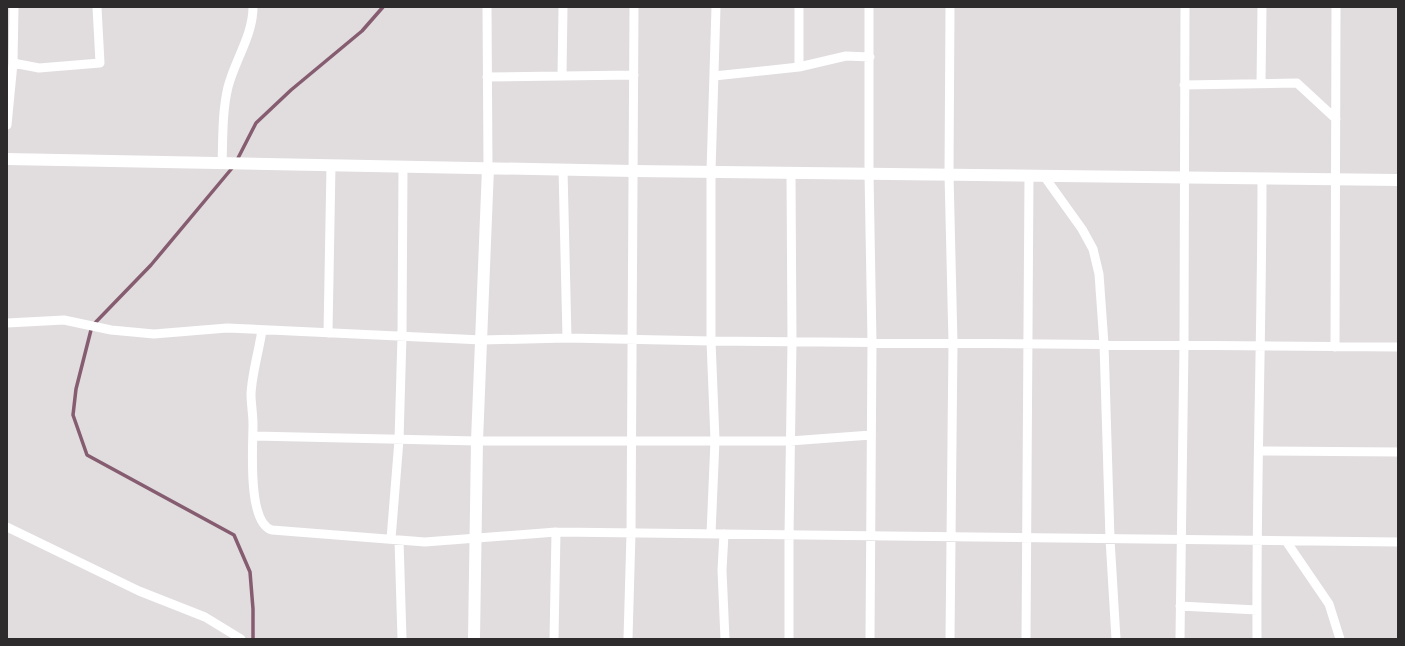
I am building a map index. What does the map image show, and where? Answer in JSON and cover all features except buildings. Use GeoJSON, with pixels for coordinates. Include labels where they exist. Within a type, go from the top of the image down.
{"type":"FeatureCollection","features":[{"type":"Feature","properties":{"kind":"street"},"geometry":{"type":"LineString","coordinates":[[7,125],[13,63],[14,7]]}},
{"type":"Feature","properties":{"kind":"street"},"geometry":{"type":"LineString","coordinates":[[13,63],[38,68],[100,63],[97,7]]}},
{"type":"Feature","properties":{"kind":"street"},"geometry":{"type":"LineString","coordinates":[[222,164],[223,112],[228,86],[245,40],[253,7]]}},
{"type":"Feature","properties":{"kind":"street"},"geometry":{"type":"LineString","coordinates":[[474,639],[477,537],[477,441],[488,168],[487,7]]}},
{"type":"Feature","properties":{"kind":"street"},"geometry":{"type":"LineString","coordinates":[[562,76],[563,7]]}},
{"type":"Feature","properties":{"kind":"street"},"geometry":{"type":"LineString","coordinates":[[628,639],[632,439],[634,7]]}},
{"type":"Feature","properties":{"kind":"street"},"geometry":{"type":"LineString","coordinates":[[711,534],[715,440],[711,341],[712,171],[716,7]]}},
{"type":"Feature","properties":{"kind":"street"},"geometry":{"type":"LineString","coordinates":[[799,7],[799,67]]}},
{"type":"Feature","properties":{"kind":"street"},"geometry":{"type":"LineString","coordinates":[[869,7],[869,173],[872,342],[870,639]]}},
{"type":"Feature","properties":{"kind":"street"},"geometry":{"type":"LineString","coordinates":[[950,7],[949,174],[953,343],[950,639]]}},
{"type":"Feature","properties":{"kind":"street"},"geometry":{"type":"LineString","coordinates":[[1180,639],[1180,540],[1184,345],[1185,7]]}},
{"type":"Feature","properties":{"kind":"street"},"geometry":{"type":"LineString","coordinates":[[1261,83],[1262,7]]}},
{"type":"Feature","properties":{"kind":"street"},"geometry":{"type":"LineString","coordinates":[[1335,347],[1336,7]]}},
{"type":"Feature","properties":{"kind":"street"},"geometry":{"type":"LineString","coordinates":[[714,76],[799,67],[846,56],[870,57]]}},
{"type":"Feature","properties":{"kind":"street"},"geometry":{"type":"LineString","coordinates":[[487,77],[634,75]]}},
{"type":"Feature","properties":{"kind":"street"},"geometry":{"type":"LineString","coordinates":[[1184,86],[1261,83],[1300,84],[1336,118]]}},
{"type":"Feature","properties":{"kind":"street"},"geometry":{"type":"LineString","coordinates":[[7,159],[633,171],[1398,180]]}},
{"type":"Feature","properties":{"kind":"street"},"geometry":{"type":"LineString","coordinates":[[328,333],[331,165]]}},
{"type":"Feature","properties":{"kind":"street"},"geometry":{"type":"LineString","coordinates":[[402,639],[395,539],[402,336],[403,167]]}},
{"type":"Feature","properties":{"kind":"street"},"geometry":{"type":"LineString","coordinates":[[563,169],[567,338]]}},
{"type":"Feature","properties":{"kind":"street"},"geometry":{"type":"LineString","coordinates":[[789,639],[788,535],[792,342],[791,173]]}},
{"type":"Feature","properties":{"kind":"street"},"geometry":{"type":"LineString","coordinates":[[1026,639],[1028,538],[1029,175]]}},
{"type":"Feature","properties":{"kind":"street"},"geometry":{"type":"LineString","coordinates":[[1044,176],[1082,229],[1093,249],[1101,285],[1110,539],[1116,639]]}},
{"type":"Feature","properties":{"kind":"street"},"geometry":{"type":"LineString","coordinates":[[1257,639],[1257,540],[1262,346],[1262,178]]}},
{"type":"Feature","properties":{"kind":"street"},"geometry":{"type":"LineString","coordinates":[[7,323],[64,320],[111,330],[154,334],[226,328],[482,340],[567,338],[792,342],[1398,347]]}},
{"type":"Feature","properties":{"kind":"street"},"geometry":{"type":"LineString","coordinates":[[262,330],[251,393],[253,436],[252,477],[261,521],[267,529],[425,542],[556,532],[1398,542]]}},
{"type":"Feature","properties":{"kind":"street"},"geometry":{"type":"LineString","coordinates":[[253,436],[477,441],[632,439],[790,441],[871,435]]}},
{"type":"Feature","properties":{"kind":"street"},"geometry":{"type":"LineString","coordinates":[[1259,451],[1398,452]]}},
{"type":"Feature","properties":{"kind":"street"},"geometry":{"type":"LineString","coordinates":[[7,527],[139,591],[205,617],[242,639]]}},
{"type":"Feature","properties":{"kind":"street"},"geometry":{"type":"LineString","coordinates":[[554,639],[556,532]]}},
{"type":"Feature","properties":{"kind":"street"},"geometry":{"type":"LineString","coordinates":[[724,534],[722,570],[725,639]]}},
{"type":"Feature","properties":{"kind":"street"},"geometry":{"type":"LineString","coordinates":[[1286,541],[1329,604],[1340,639]]}},
{"type":"Feature","properties":{"kind":"street"},"geometry":{"type":"LineString","coordinates":[[1180,606],[1257,610]]}},
{"type":"Feature","properties":{"kind":"waterway"},"geometry":{"type":"LineString","coordinates":[[236,162],[256,123],[291,90],[362,31],[383,7]]}},
{"type":"Feature","properties":{"kind":"waterway"},"geometry":{"type":"LineString","coordinates":[[233,167],[151,265],[92,326],[76,389],[73,415],[87,455],[234,535],[250,572],[253,609],[253,639]]}}]}
